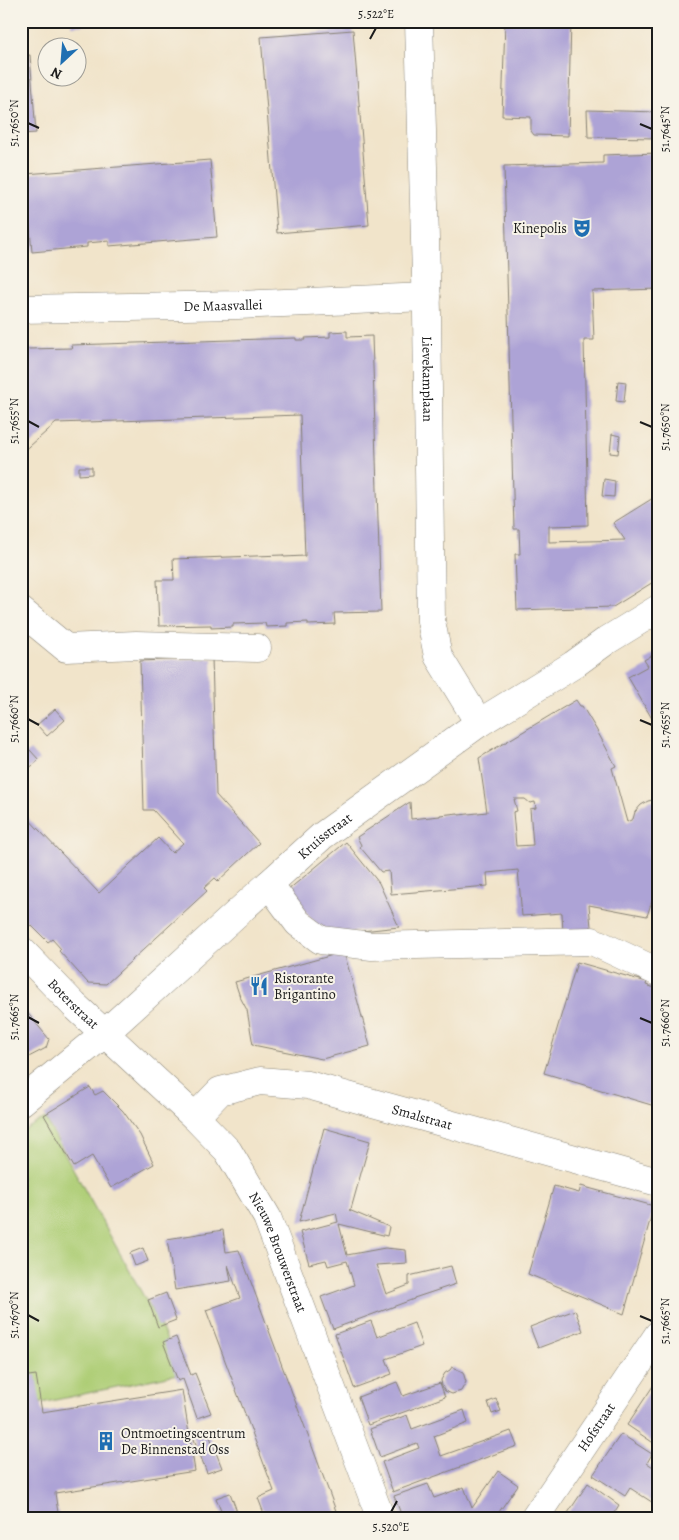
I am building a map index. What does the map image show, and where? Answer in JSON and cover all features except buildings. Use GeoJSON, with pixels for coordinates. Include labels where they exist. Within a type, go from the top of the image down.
{"type":"FeatureCollection","features":[{"type":"Feature","properties":{"kind":"street","name":"Lievekamplaan"},"geometry":{"type":"LineString","coordinates":[[418,21],[427,297],[431,621],[438,656],[478,723]]}},
{"type":"Feature","properties":{"kind":"street","name":"De Maasvallei"},"geometry":{"type":"LineString","coordinates":[[21,309],[238,305],[427,297]]}},
{"type":"Feature","properties":{"kind":"street","name":"Kruisstraat"},"geometry":{"type":"LineString","coordinates":[[21,1102],[105,1034],[322,836],[478,723],[573,666],[606,641],[658,609]]}},
{"type":"Feature","properties":{"kind":"street"},"geometry":{"type":"LineString","coordinates":[[21,611],[66,648],[136,645],[256,648]]}},
{"type":"Feature","properties":{"kind":"street"},"geometry":{"type":"LineString","coordinates":[[269,884],[298,923],[321,940],[372,946],[592,941],[658,972]]}},
{"type":"Feature","properties":{"kind":"street","name":"Boterstraat"},"geometry":{"type":"LineString","coordinates":[[21,950],[105,1034]]}},
{"type":"Feature","properties":{"kind":"street","name":"Nieuwe Brouwerstraat"},"geometry":{"type":"LineString","coordinates":[[105,1034],[195,1117],[228,1151],[267,1217],[381,1519]]}},
{"type":"Feature","properties":{"kind":"street","name":"Smalstraat"},"geometry":{"type":"LineString","coordinates":[[195,1117],[220,1091],[260,1081],[308,1084],[658,1182]]}},
{"type":"Feature","properties":{"kind":"street","name":"Hofstraat"},"geometry":{"type":"LineString","coordinates":[[534,1519],[658,1335]]}},
{"type":"Feature","properties":{"kind":"green space"},"geometry":{"type":"Polygon","coordinates":[[[45,1118],[163,1331],[182,1373],[37,1404],[21,1371],[21,1132],[45,1118]]]}},
{"type":"Feature","properties":{"kind":"place","name":"Kinepolis"},"geometry":{"type":"Point","coordinates":[582,228]}},
{"type":"Feature","properties":{"kind":"place","name":"Ristorante Brigantino"},"geometry":{"type":"Point","coordinates":[259,986]}},
{"type":"Feature","properties":{"kind":"place","name":"Ontmoetingscentrum De Binnenstad Oss"},"geometry":{"type":"Point","coordinates":[106,1441]}}]}
